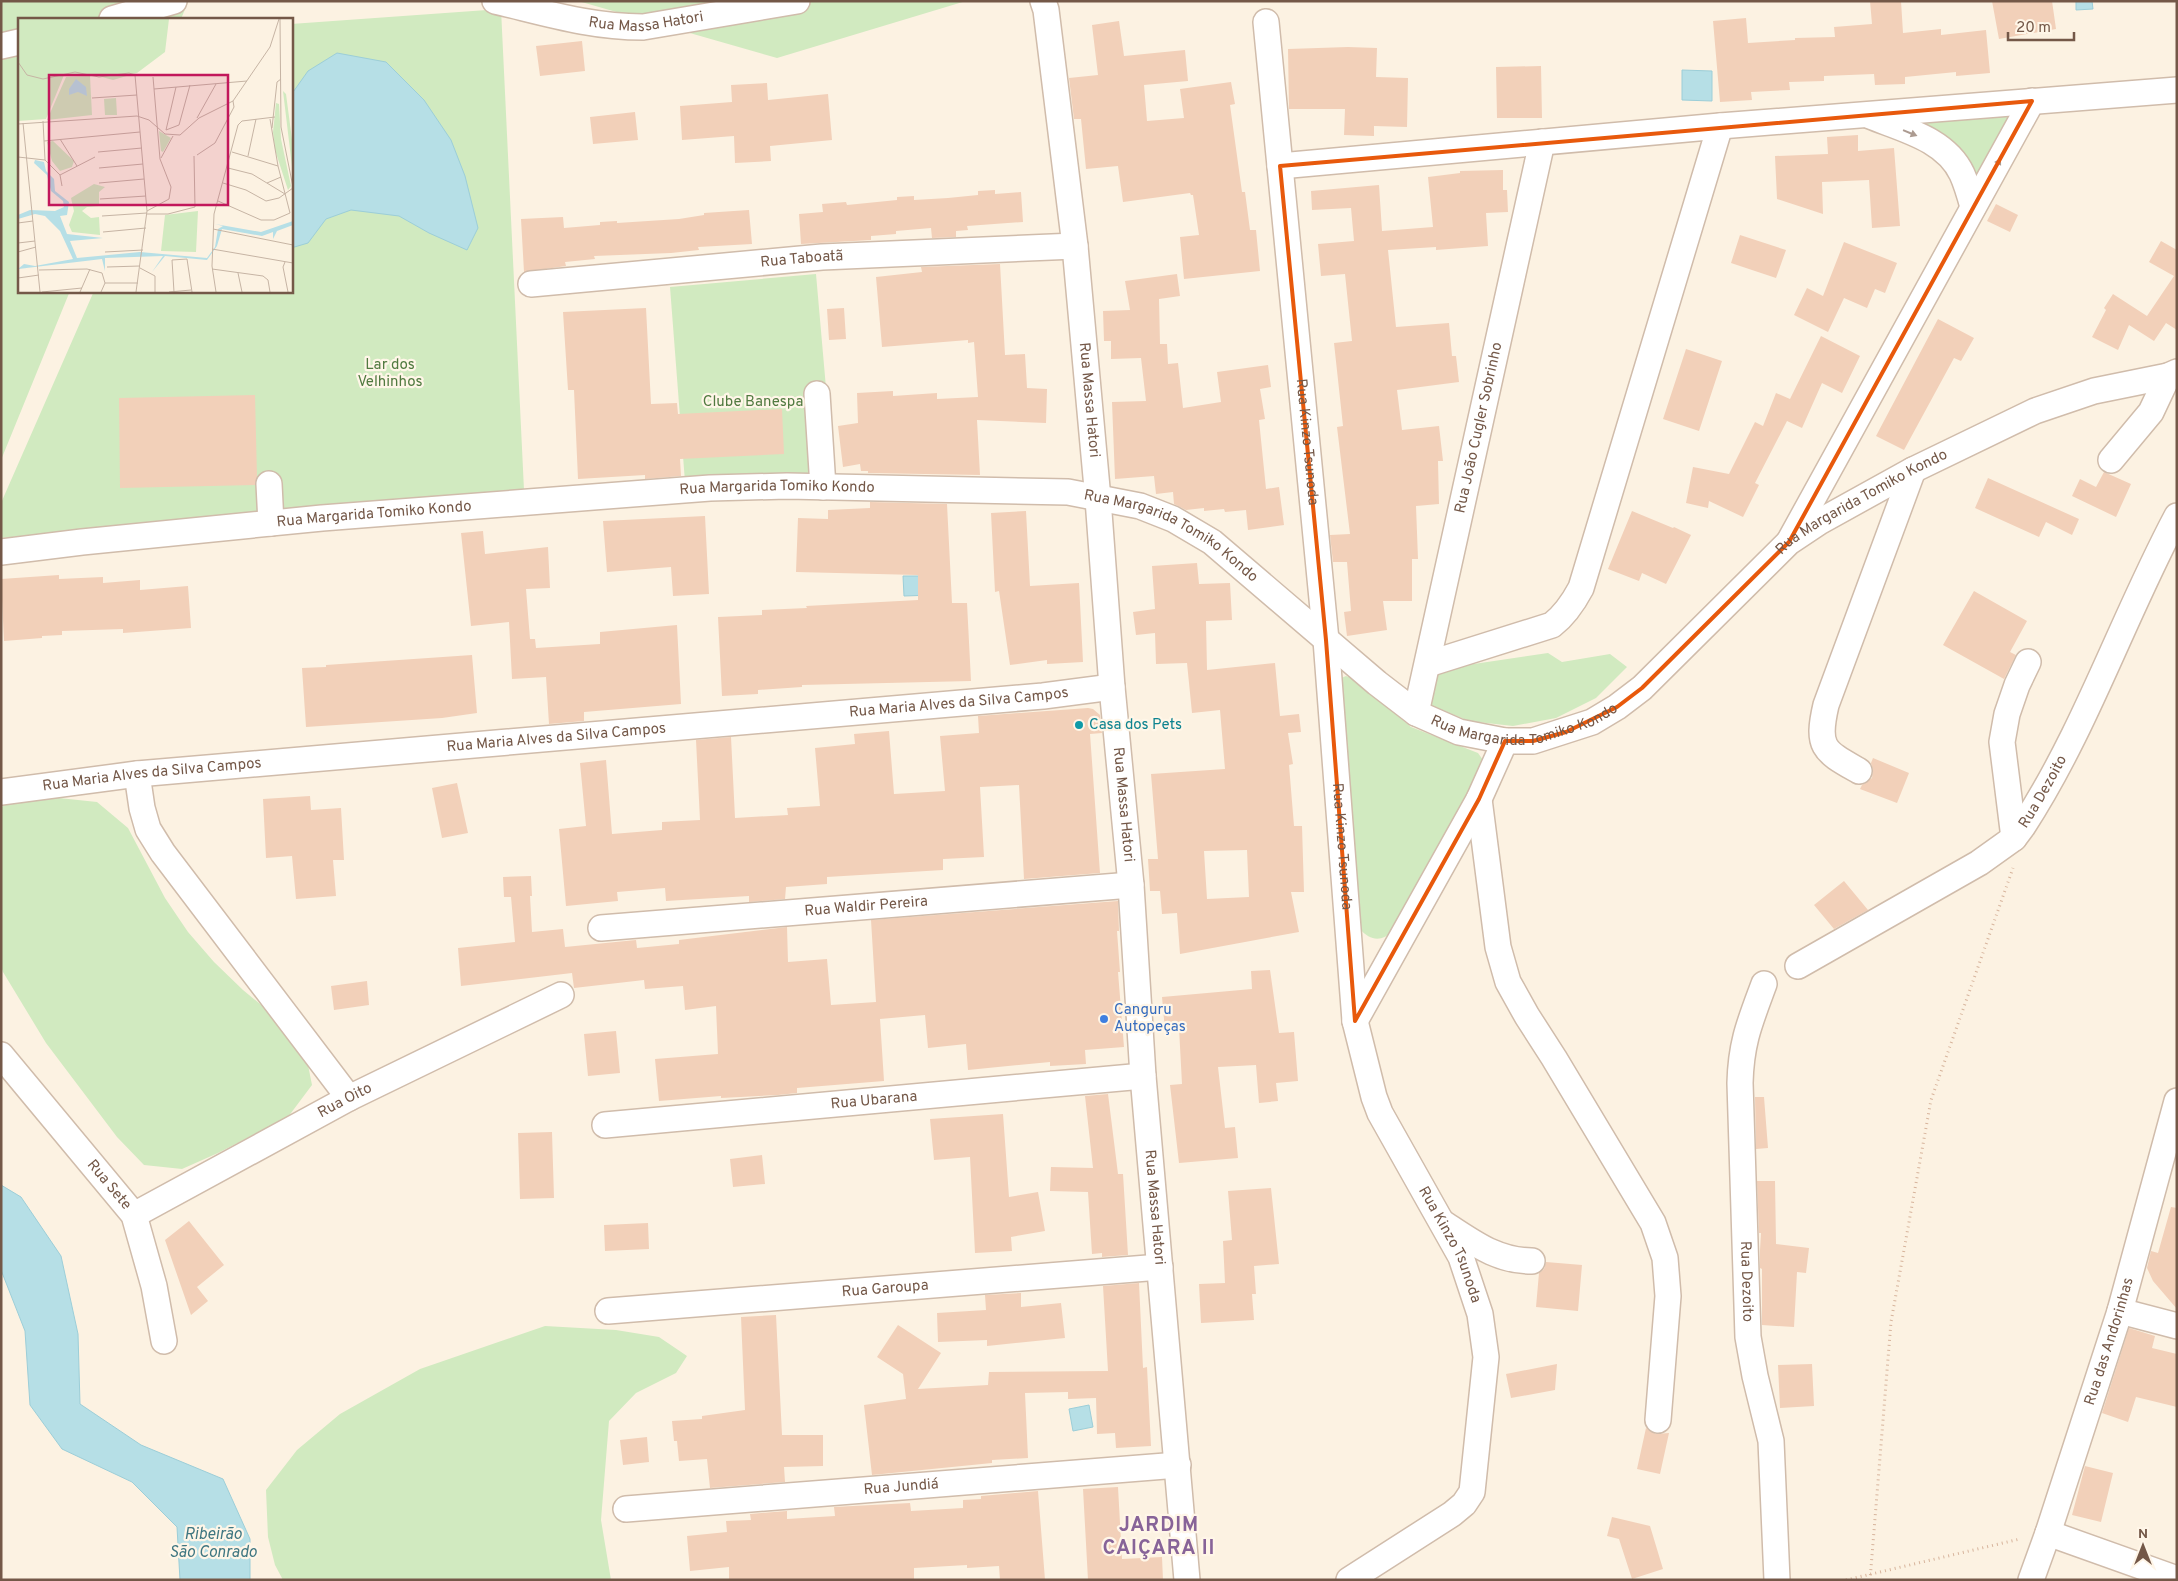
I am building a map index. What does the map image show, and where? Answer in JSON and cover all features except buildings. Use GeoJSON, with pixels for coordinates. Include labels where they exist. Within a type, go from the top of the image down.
{"type":"FeatureCollection","features":[{"type":"Feature","properties":{"kind":"street"},"geometry":{"type":"LineString","coordinates":[[115,18],[174,1]]}},
{"type":"Feature","properties":{"kind":"street","name":"Rua Massa Hatori"},"geometry":{"type":"LineString","coordinates":[[495,1],[588,24],[626,26],[643,26],[797,1]]}},
{"type":"Feature","properties":{"kind":"street","name":"Rua Massa Hatori"},"geometry":{"type":"LineString","coordinates":[[1043,1],[1046,10],[1075,246],[1098,499],[1112,687],[1131,885],[1143,1076],[1187,1580]]}},
{"type":"Feature","properties":{"kind":"street","name":"Rua Kinzo Tsunoda"},"geometry":{"type":"LineString","coordinates":[[1266,22],[1326,640],[1355,1021],[1371,1088],[1380,1113],[1461,1257],[1480,1314],[1486,1358],[1472,1492],[1464,1504],[1452,1514],[1349,1580]]}},
{"type":"Feature","properties":{"kind":"street"},"geometry":{"type":"LineString","coordinates":[[1,46],[18,42]]}},
{"type":"Feature","properties":{"kind":"street"},"geometry":{"type":"LineString","coordinates":[[1280,166],[1720,126],[2177,90]]}},
{"type":"Feature","properties":{"kind":"street"},"geometry":{"type":"LineString","coordinates":[[1789,542],[2032,101]]}},
{"type":"Feature","properties":{"kind":"street"},"geometry":{"type":"LineString","coordinates":[[1865,114],[1926,139],[1942,148],[1962,173],[1973,208]]}},
{"type":"Feature","properties":{"kind":"street"},"geometry":{"type":"LineString","coordinates":[[1428,664],[1552,625],[1575,600],[1720,126]]}},
{"type":"Feature","properties":{"kind":"street","name":"Rua João Cugler Sobrinho"},"geometry":{"type":"LineString","coordinates":[[1416,713],[1542,142]]}},
{"type":"Feature","properties":{"kind":"street","name":"Rua Taboatã"},"geometry":{"type":"LineString","coordinates":[[531,284],[822,257],[1075,246]]}},
{"type":"Feature","properties":{"kind":"street"},"geometry":{"type":"LineString","coordinates":[[2110,460],[2151,412],[2172,374]]}},
{"type":"Feature","properties":{"kind":"street","name":"Rua Margarida Tomiko Kondo"},"geometry":{"type":"LineString","coordinates":[[1,552],[271,523],[710,488],[823,487],[1068,492],[1140,506],[1174,519],[1212,542],[1376,683],[1416,713],[1459,732],[1505,742],[1533,741],[1566,732],[1592,722],[1617,707],[1642,688],[1789,542],[1835,513],[1913,470],[2035,411],[2094,391],[2172,374]]}},
{"type":"Feature","properties":{"kind":"street"},"geometry":{"type":"LineString","coordinates":[[817,394],[823,487]]}},
{"type":"Feature","properties":{"kind":"street"},"geometry":{"type":"LineString","coordinates":[[1860,771],[1831,754],[1823,740],[1821,726],[1826,705],[1913,470]]}},
{"type":"Feature","properties":{"kind":"street"},"geometry":{"type":"LineString","coordinates":[[269,484],[271,523]]}},
{"type":"Feature","properties":{"kind":"street","name":"Rua Dezoito"},"geometry":{"type":"LineString","coordinates":[[1798,966],[1979,863],[2015,848],[2070,744],[2150,566],[2177,516]]}},
{"type":"Feature","properties":{"kind":"street"},"geometry":{"type":"LineString","coordinates":[[2015,848],[2002,742],[2007,714],[2017,685],[2028,662]]}},
{"type":"Feature","properties":{"kind":"street","name":"Rua Maria Alves da Silva Campos"},"geometry":{"type":"LineString","coordinates":[[1,792],[137,774],[1043,696],[1112,687]]}},
{"type":"Feature","properties":{"kind":"street"},"geometry":{"type":"LineString","coordinates":[[1355,1021],[1479,800],[1505,742]]}},
{"type":"Feature","properties":{"kind":"street"},"geometry":{"type":"LineString","coordinates":[[137,774],[142,808],[148,829],[163,853],[348,1098]]}},
{"type":"Feature","properties":{"kind":"street"},"geometry":{"type":"LineString","coordinates":[[1479,800],[1498,947],[1508,982],[1653,1223],[1666,1258],[1668,1296],[1658,1420]]}},
{"type":"Feature","properties":{"kind":"street","name":"Rua Waldir Pereira"},"geometry":{"type":"LineString","coordinates":[[601,928],[1131,885]]}},
{"type":"Feature","properties":{"kind":"street","name":"Rua Dezoito"},"geometry":{"type":"LineString","coordinates":[[1764,984],[1745,1033],[1741,1058],[1740,1084],[1748,1337],[1755,1376],[1771,1441],[1777,1580]]}},
{"type":"Feature","properties":{"kind":"street","name":"Rua Oito"},"geometry":{"type":"LineString","coordinates":[[134,1215],[348,1098],[561,995]]}},
{"type":"Feature","properties":{"kind":"street","name":"Rua Sete"},"geometry":{"type":"LineString","coordinates":[[1,1055],[134,1215],[154,1286],[164,1341]]}},
{"type":"Feature","properties":{"kind":"street","name":"Rua Ubarana"},"geometry":{"type":"LineString","coordinates":[[605,1125],[1143,1076]]}},
{"type":"Feature","properties":{"kind":"street","name":"Rua das Andorinhas"},"geometry":{"type":"LineString","coordinates":[[2031,1580],[2120,1311],[2174,1126],[2177,1101]]}},
{"type":"Feature","properties":{"kind":"street"},"geometry":{"type":"LineString","coordinates":[[1441,1222],[1496,1256],[1516,1262],[1532,1262]]}},
{"type":"Feature","properties":{"kind":"street","name":"Rua Garoupa"},"geometry":{"type":"LineString","coordinates":[[608,1311],[1160,1267]]}},
{"type":"Feature","properties":{"kind":"street"},"geometry":{"type":"LineString","coordinates":[[2120,1311],[2177,1326]]}},
{"type":"Feature","properties":{"kind":"street","name":"Rua Jundiá"},"geometry":{"type":"LineString","coordinates":[[626,1509],[1178,1465]]}},
{"type":"Feature","properties":{"kind":"street"},"geometry":{"type":"LineString","coordinates":[[2048,1532],[2177,1579]]}},
{"type":"Feature","properties":{"kind":"path"},"geometry":{"type":"LineString","coordinates":[[1870,1580],[1891,1322],[1932,1100],[2015,848]]}},
{"type":"Feature","properties":{"kind":"path"},"geometry":{"type":"LineString","coordinates":[[1846,1580],[2048,1532]]}},
{"type":"Feature","properties":{"kind":"highlighted area"},"geometry":{"type":"Polygon","coordinates":[[[2032,101],[1789,542],[1642,688],[1617,707],[1566,732],[1533,741],[1505,741],[1479,799],[1355,1021],[1326,640],[1280,166],[2032,101]]]}},
{"type":"Feature","properties":{"kind":"green space"},"geometry":{"type":"Polygon","coordinates":[[[1,1],[203,1],[188,2],[181,18],[18,18],[18,292],[70,292],[1,460],[1,1]]]}},
{"type":"Feature","properties":{"kind":"green space"},"geometry":{"type":"Polygon","coordinates":[[[578,1],[966,1],[777,58],[578,1]]]}},
{"type":"Feature","properties":{"kind":"green space","name":"Lar dos Velhinhos"},"geometry":{"type":"Polygon","coordinates":[[[501,9],[524,490],[1,538],[1,503],[94,292],[292,292],[292,24],[501,9]]]}},
{"type":"Feature","properties":{"kind":"green space"},"geometry":{"type":"Polygon","coordinates":[[[2014,114],[1974,182],[1913,122],[2014,114]]]}},
{"type":"Feature","properties":{"kind":"green space","name":"Clube Banespa"},"geometry":{"type":"Polygon","coordinates":[[[816,274],[834,479],[685,482],[670,287],[816,274]]]}},
{"type":"Feature","properties":{"kind":"green space"},"geometry":{"type":"Polygon","coordinates":[[[1548,653],[1562,662],[1610,654],[1627,667],[1596,698],[1556,718],[1513,726],[1469,721],[1428,704],[1440,669],[1548,653]]]}},
{"type":"Feature","properties":{"kind":"green space"},"geometry":{"type":"Polygon","coordinates":[[[1346,676],[1356,680],[1411,727],[1478,753],[1483,760],[1482,768],[1393,931],[1385,937],[1376,939],[1368,936],[1360,929],[1339,679],[1346,676]]]}},
{"type":"Feature","properties":{"kind":"green space"},"geometry":{"type":"Polygon","coordinates":[[[59,798],[97,802],[128,828],[165,898],[188,932],[214,962],[243,990],[276,1017],[304,1045],[312,1085],[288,1117],[182,1169],[144,1165],[117,1137],[46,1043],[1,966],[1,807],[11,802],[59,798]]]}},
{"type":"Feature","properties":{"kind":"green space"},"geometry":{"type":"Polygon","coordinates":[[[545,1326],[616,1330],[659,1337],[687,1356],[676,1373],[636,1393],[609,1421],[601,1520],[611,1580],[283,1580],[275,1565],[268,1537],[266,1490],[297,1450],[340,1414],[420,1369],[545,1326]]]}},
{"type":"Feature","properties":{"kind":"water"},"geometry":{"type":"Polygon","coordinates":[[[2076,1],[2092,1],[2093,9],[2076,10],[2076,1]]]}},
{"type":"Feature","properties":{"kind":"water"},"geometry":{"type":"Polygon","coordinates":[[[337,53],[386,62],[424,100],[451,140],[465,176],[478,228],[467,250],[429,233],[399,216],[351,210],[326,219],[308,243],[292,248],[292,94],[308,71],[337,53]]]}},
{"type":"Feature","properties":{"kind":"water"},"geometry":{"type":"Polygon","coordinates":[[[1682,70],[1712,71],[1712,101],[1682,100],[1682,70]]]}},
{"type":"Feature","properties":{"kind":"water"},"geometry":{"type":"Polygon","coordinates":[[[903,576],[933,576],[934,595],[904,596],[903,576]]]}},
{"type":"Feature","properties":{"kind":"water","name":"Ribeirão São Conrado"},"geometry":{"type":"Polygon","coordinates":[[[1,1185],[21,1197],[61,1256],[78,1334],[80,1404],[141,1445],[223,1479],[250,1539],[250,1580],[180,1580],[177,1527],[132,1482],[62,1449],[30,1405],[25,1331],[1,1270],[1,1185]]]}},
{"type":"Feature","properties":{"kind":"water"},"geometry":{"type":"Polygon","coordinates":[[[1089,1405],[1093,1427],[1073,1431],[1069,1409],[1089,1405]]]}},
{"type":"Feature","properties":{"kind":"place","name":"Casa dos Pets"},"geometry":{"type":"Point","coordinates":[1079,725]}},
{"type":"Feature","properties":{"kind":"place","name":"Canguru Autopeças"},"geometry":{"type":"Point","coordinates":[1104,1019]}},
{"type":"Feature","properties":{"kind":"district","name":"JARDIM CAIÇARA II"},"geometry":{"type":"Point","coordinates":[1159,1538]}}]}
